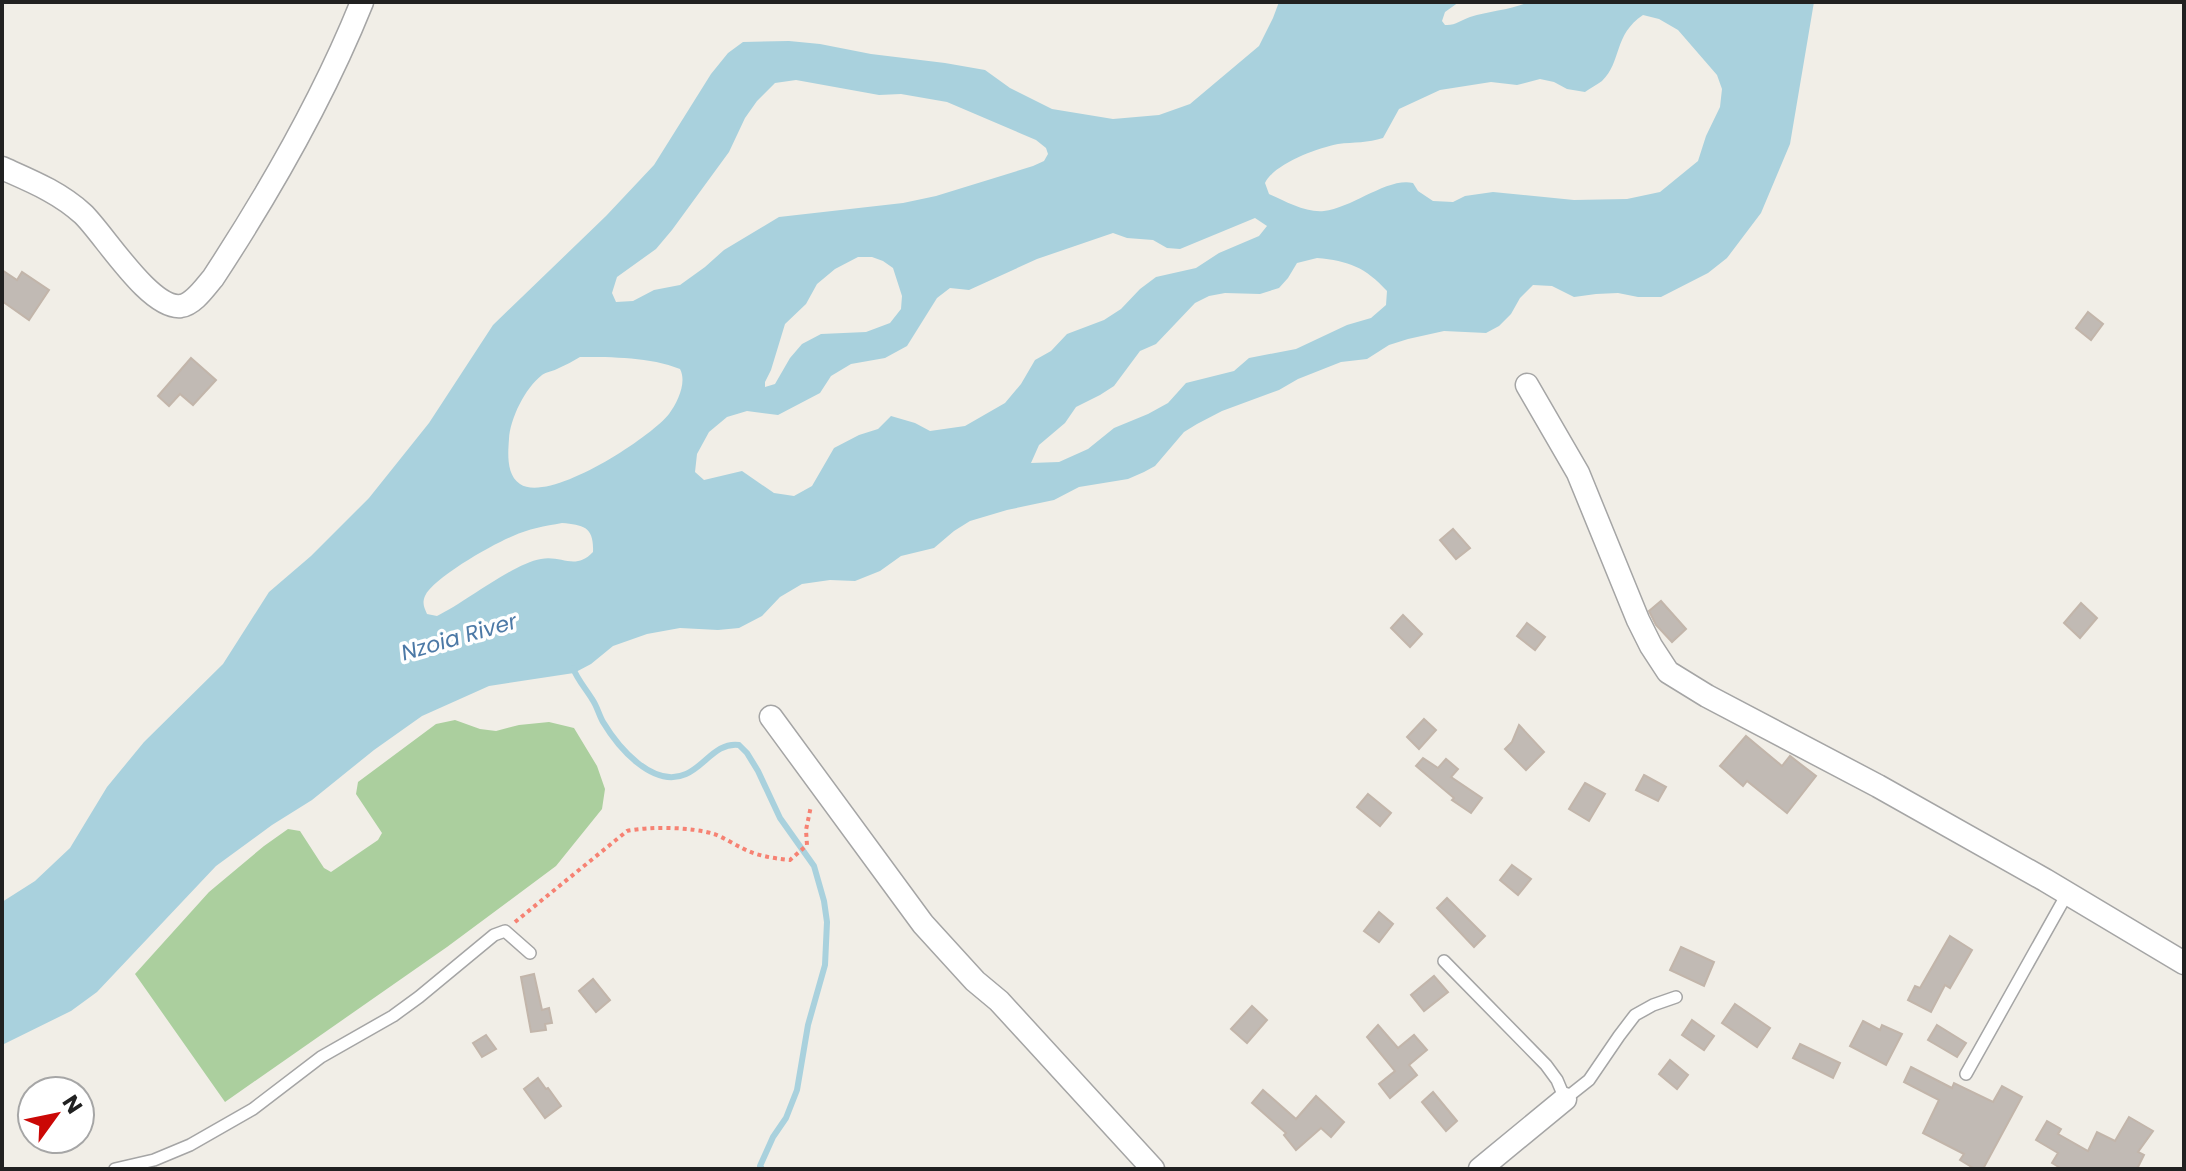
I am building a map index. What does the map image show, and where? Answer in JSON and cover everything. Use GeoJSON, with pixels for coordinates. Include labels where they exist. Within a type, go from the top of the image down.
{"type":"FeatureCollection","features":[{"type":"Feature","properties":{"kind":"street"},"geometry":{"type":"LineString","coordinates":[[2,168],[66,199],[94,226],[146,288],[167,302],[184,305],[200,294],[213,278],[291,150],[362,2]]}},
{"type":"Feature","properties":{"kind":"street"},"geometry":{"type":"LineString","coordinates":[[1527,385],[1578,473],[1633,610],[1668,672],[1707,696],[1878,786],[2184,963]]}},
{"type":"Feature","properties":{"kind":"street"},"geometry":{"type":"LineString","coordinates":[[771,717],[923,924],[975,981],[999,1001],[1153,1169]]}},
{"type":"Feature","properties":{"kind":"street"},"geometry":{"type":"LineString","coordinates":[[1480,1169],[1565,1099]]}},
{"type":"Feature","properties":{"kind":"lane"},"geometry":{"type":"LineString","coordinates":[[1966,1074],[2067,894]]}},
{"type":"Feature","properties":{"kind":"lane"},"geometry":{"type":"LineString","coordinates":[[115,1169],[154,1160],[190,1145],[253,1109],[321,1057],[402,1010],[494,935],[505,931],[530,953]]}},
{"type":"Feature","properties":{"kind":"lane"},"geometry":{"type":"LineString","coordinates":[[1444,961],[1546,1065],[1565,1099],[1589,1080],[1635,1015],[1676,997]]}},
{"type":"Feature","properties":{"kind":"path"},"geometry":{"type":"LineString","coordinates":[[505,931],[627,831],[665,827],[714,834],[768,858],[790,860],[807,845],[809,810],[816,796],[825,788]]}},
{"type":"Feature","properties":{"kind":"green space"},"geometry":{"type":"Polygon","coordinates":[[[455,720],[496,731],[549,722],[574,728],[597,766],[605,789],[602,809],[556,866],[447,947],[225,1102],[135,974],[209,892],[288,829],[300,831],[324,868],[331,872],[378,840],[382,833],[356,794],[358,782],[436,724],[455,720]]]}},
{"type":"Feature","properties":{"kind":"water","name":"Nzoia River"},"geometry":{"type":"Polygon","coordinates":[[[1279,2],[1459,2],[1445,12],[1442,21],[1449,25],[1529,2],[1814,2],[1790,144],[1761,213],[1727,258],[1708,273],[1661,297],[1618,293],[1574,297],[1552,286],[1533,285],[1520,298],[1511,314],[1486,333],[1444,331],[1408,339],[1389,345],[1367,359],[1341,362],[1298,379],[1197,424],[1184,432],[1155,466],[1128,479],[1079,487],[1054,500],[970,521],[934,548],[901,556],[880,571],[855,581],[830,580],[802,584],[780,597],[762,616],[739,628],[680,628],[647,634],[613,646],[574,673],[489,686],[422,716],[312,800],[216,866],[97,992],[71,1011],[2,1045],[2,902],[35,881],[70,848],[107,787],[144,742],[223,664],[269,592],[311,556],[369,498],[429,423],[493,325],[654,165],[711,74],[728,53],[743,42],[789,41],[945,63],[985,70],[1010,88],[1052,109],[1113,119],[1159,115],[1190,104],[1259,46],[1279,2]],[[1643,15],[1633,23],[1608,74],[1585,92],[1540,79],[1517,85],[1491,82],[1440,90],[1399,109],[1383,138],[1329,146],[1277,169],[1265,183],[1269,194],[1296,206],[1324,211],[1403,182],[1413,183],[1418,191],[1433,201],[1453,202],[1465,196],[1493,192],[1574,200],[1627,199],[1660,192],[1698,161],[1720,107],[1722,89],[1717,75],[1678,30],[1659,19],[1643,15]],[[796,80],[775,83],[757,101],[729,152],[672,230],[656,249],[617,277],[612,293],[616,302],[633,301],[654,290],[680,285],[724,250],[779,217],[903,203],[936,196],[1033,166],[1044,161],[1048,154],[1036,140],[947,102],[901,94],[879,95],[796,80]],[[1255,218],[1180,249],[1167,248],[1153,240],[1127,238],[1113,233],[1037,259],[969,290],[950,288],[937,298],[907,346],[885,358],[851,364],[831,376],[820,393],[778,415],[747,411],[727,417],[709,432],[697,454],[695,472],[704,480],[742,471],[774,493],[794,496],[812,486],[834,448],[878,429],[891,416],[930,431],[965,426],[1005,403],[1035,360],[1051,351],[1067,334],[1104,320],[1156,277],[1196,268],[1219,253],[1259,236],[1267,226],[1255,218]],[[858,257],[835,269],[817,284],[806,304],[785,324],[765,387],[775,384],[802,344],[821,334],[866,332],[890,323],[901,309],[902,296],[893,268],[872,257],[858,257]],[[1317,258],[1297,263],[1279,288],[1260,294],[1225,293],[1195,303],[1156,344],[1140,351],[1114,386],[1076,407],[1065,423],[1039,445],[1031,463],[1059,462],[1088,449],[1114,428],[1168,403],[1186,383],[1234,371],[1249,358],[1296,349],[1347,325],[1371,318],[1386,305],[1387,291],[1364,271],[1347,263],[1317,258]],[[580,357],[542,375],[530,388],[515,413],[510,431],[508,457],[512,475],[520,484],[534,488],[575,477],[642,438],[669,414],[680,392],[682,380],[680,369],[644,360],[580,357]],[[562,523],[525,531],[478,554],[439,580],[425,596],[427,614],[437,616],[529,562],[549,558],[574,562],[593,552],[589,532],[576,525],[562,523]]]}},
{"type":"Feature","properties":{"kind":"building"},"geometry":{"type":"Polygon","coordinates":[[[2,270],[17,280],[22,272],[49,290],[29,320],[2,301],[2,270]]]}},
{"type":"Feature","properties":{"kind":"building"},"geometry":{"type":"Polygon","coordinates":[[[2088,312],[2103,324],[2091,340],[2076,328],[2088,312]]]}},
{"type":"Feature","properties":{"kind":"building"},"geometry":{"type":"Polygon","coordinates":[[[191,358],[216,380],[193,405],[180,394],[169,406],[158,396],[191,358]]]}},
{"type":"Feature","properties":{"kind":"building"},"geometry":{"type":"Polygon","coordinates":[[[1453,529],[1470,548],[1456,559],[1440,540],[1453,529]]]}},
{"type":"Feature","properties":{"kind":"building"},"geometry":{"type":"Polygon","coordinates":[[[1661,601],[1686,629],[1672,642],[1656,625],[1649,611],[1661,601]]]}},
{"type":"Feature","properties":{"kind":"building"},"geometry":{"type":"Polygon","coordinates":[[[2081,603],[2097,618],[2080,638],[2064,623],[2081,603]]]}},
{"type":"Feature","properties":{"kind":"building"},"geometry":{"type":"Polygon","coordinates":[[[1403,615],[1422,634],[1410,647],[1391,628],[1403,615]]]}},
{"type":"Feature","properties":{"kind":"building"},"geometry":{"type":"Polygon","coordinates":[[[1527,623],[1545,637],[1535,650],[1517,636],[1527,623]]]}},
{"type":"Feature","properties":{"kind":"building"},"geometry":{"type":"Polygon","coordinates":[[[1424,719],[1436,730],[1419,749],[1407,737],[1424,719]]]}},
{"type":"Feature","properties":{"kind":"building"},"geometry":{"type":"Polygon","coordinates":[[[1519,725],[1544,752],[1526,770],[1505,749],[1512,742],[1519,725]]]}},
{"type":"Feature","properties":{"kind":"building"},"geometry":{"type":"Polygon","coordinates":[[[1746,736],[1782,766],[1790,756],[1816,776],[1787,813],[1747,781],[1743,786],[1720,766],[1746,736]]]}},
{"type":"Feature","properties":{"kind":"building"},"geometry":{"type":"Polygon","coordinates":[[[1423,758],[1438,768],[1446,759],[1458,769],[1451,777],[1482,798],[1471,813],[1452,800],[1454,798],[1416,766],[1423,758]]]}},
{"type":"Feature","properties":{"kind":"building"},"geometry":{"type":"Polygon","coordinates":[[[1644,775],[1666,787],[1658,801],[1636,790],[1644,775]]]}},
{"type":"Feature","properties":{"kind":"building"},"geometry":{"type":"Polygon","coordinates":[[[1585,783],[1605,794],[1589,821],[1569,809],[1585,783]]]}},
{"type":"Feature","properties":{"kind":"building"},"geometry":{"type":"Polygon","coordinates":[[[1368,794],[1391,813],[1380,826],[1357,807],[1368,794]]]}},
{"type":"Feature","properties":{"kind":"building"},"geometry":{"type":"Polygon","coordinates":[[[1512,865],[1531,879],[1518,895],[1500,880],[1512,865]]]}},
{"type":"Feature","properties":{"kind":"building"},"geometry":{"type":"Polygon","coordinates":[[[1447,898],[1485,936],[1474,947],[1437,908],[1447,898]]]}},
{"type":"Feature","properties":{"kind":"building"},"geometry":{"type":"Polygon","coordinates":[[[1379,912],[1393,924],[1379,942],[1364,931],[1379,912]]]}},
{"type":"Feature","properties":{"kind":"building"},"geometry":{"type":"Polygon","coordinates":[[[1950,936],[1972,950],[1950,988],[1945,985],[1931,1012],[1908,1000],[1915,986],[1920,988],[1950,936]]]}},
{"type":"Feature","properties":{"kind":"building"},"geometry":{"type":"Polygon","coordinates":[[[1681,947],[1714,962],[1704,986],[1670,970],[1681,947]]]}},
{"type":"Feature","properties":{"kind":"building"},"geometry":{"type":"Polygon","coordinates":[[[534,974],[542,1010],[549,1008],[552,1023],[545,1024],[546,1030],[531,1032],[521,977],[534,974]]]}},
{"type":"Feature","properties":{"kind":"building"},"geometry":{"type":"Polygon","coordinates":[[[1434,976],[1448,992],[1424,1011],[1411,995],[1434,976]]]}},
{"type":"Feature","properties":{"kind":"building"},"geometry":{"type":"Polygon","coordinates":[[[593,979],[610,1000],[596,1012],[579,991],[593,979]]]}},
{"type":"Feature","properties":{"kind":"building"},"geometry":{"type":"Polygon","coordinates":[[[1735,1004],[1770,1028],[1757,1047],[1722,1023],[1735,1004]]]}},
{"type":"Feature","properties":{"kind":"building"},"geometry":{"type":"Polygon","coordinates":[[[1252,1006],[1267,1020],[1247,1043],[1231,1029],[1252,1006]]]}},
{"type":"Feature","properties":{"kind":"building"},"geometry":{"type":"Polygon","coordinates":[[[1692,1020],[1714,1036],[1704,1050],[1682,1035],[1692,1020]]]}},
{"type":"Feature","properties":{"kind":"building"},"geometry":{"type":"Polygon","coordinates":[[[1863,1021],[1880,1030],[1882,1025],[1902,1034],[1886,1065],[1850,1046],[1863,1021]]]}},
{"type":"Feature","properties":{"kind":"building"},"geometry":{"type":"Polygon","coordinates":[[[1378,1025],[1398,1048],[1414,1035],[1427,1050],[1409,1065],[1417,1075],[1390,1098],[1379,1084],[1395,1071],[1367,1037],[1378,1025]]]}},
{"type":"Feature","properties":{"kind":"building"},"geometry":{"type":"Polygon","coordinates":[[[1937,1025],[1966,1043],[1957,1057],[1928,1040],[1937,1025]]]}},
{"type":"Feature","properties":{"kind":"building"},"geometry":{"type":"Polygon","coordinates":[[[486,1035],[496,1049],[482,1057],[473,1043],[486,1035]]]}},
{"type":"Feature","properties":{"kind":"building"},"geometry":{"type":"Polygon","coordinates":[[[1800,1044],[1840,1063],[1833,1078],[1793,1058],[1800,1044]]]}},
{"type":"Feature","properties":{"kind":"building"},"geometry":{"type":"Polygon","coordinates":[[[1670,1060],[1688,1075],[1677,1089],[1659,1074],[1670,1060]]]}},
{"type":"Feature","properties":{"kind":"building"},"geometry":{"type":"Polygon","coordinates":[[[1911,1067],[1952,1088],[1954,1083],[1993,1102],[2002,1086],[2022,1097],[1983,1169],[1975,1169],[1960,1160],[1964,1154],[1923,1133],[1939,1100],[1904,1082],[1911,1067]]]}},
{"type":"Feature","properties":{"kind":"building"},"geometry":{"type":"Polygon","coordinates":[[[538,1078],[561,1106],[545,1118],[524,1089],[538,1078]]]}},
{"type":"Feature","properties":{"kind":"building"},"geometry":{"type":"Polygon","coordinates":[[[1263,1090],[1296,1119],[1316,1096],[1344,1122],[1331,1137],[1321,1128],[1296,1150],[1284,1135],[1286,1133],[1252,1103],[1263,1090]]]}},
{"type":"Feature","properties":{"kind":"building"},"geometry":{"type":"Polygon","coordinates":[[[1433,1092],[1457,1121],[1446,1131],[1422,1102],[1433,1092]]]}},
{"type":"Feature","properties":{"kind":"building"},"geometry":{"type":"Polygon","coordinates":[[[2129,1117],[2153,1131],[2138,1152],[2144,1155],[2137,1169],[2062,1169],[2052,1163],[2058,1153],[2036,1140],[2047,1121],[2061,1129],[2058,1134],[2088,1151],[2097,1132],[2115,1141],[2129,1117]]]}},
{"type":"Feature","properties":{"kind":"waterway"},"geometry":{"type":"LineString","coordinates":[[573,668],[610,732],[627,753],[649,771],[661,776],[686,774],[724,747],[739,745],[758,771],[780,818],[814,866],[827,922],[825,965],[808,1025],[797,1090],[760,1166],[762,1169]]}}]}
